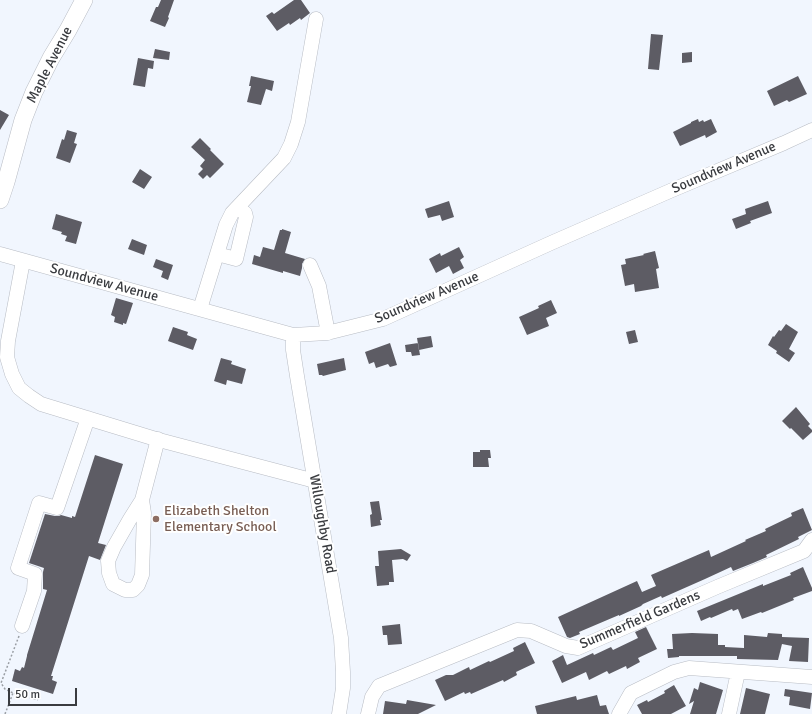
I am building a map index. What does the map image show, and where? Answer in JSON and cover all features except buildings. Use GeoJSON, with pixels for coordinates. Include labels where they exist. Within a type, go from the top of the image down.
{"type":"FeatureCollection","features":[{"type":"Feature","properties":{"kind":"main road","name":"Maple Avenue"},"geometry":{"type":"LineString","coordinates":[[0,200],[23,120],[34,92],[50,58],[68,30],[84,0]]}},
{"type":"Feature","properties":{"kind":"street"},"geometry":{"type":"LineString","coordinates":[[200,309],[226,225],[232,213],[284,158],[291,144],[298,122],[316,19]]}},
{"type":"Feature","properties":{"kind":"street","name":"Soundview Avenue"},"geometry":{"type":"LineString","coordinates":[[0,254],[293,335],[328,333],[383,319],[551,243],[812,130]]}},
{"type":"Feature","properties":{"kind":"street"},"geometry":{"type":"LineString","coordinates":[[217,254],[236,259],[246,217],[245,213],[237,208]]}},
{"type":"Feature","properties":{"kind":"street"},"geometry":{"type":"LineString","coordinates":[[23,261],[8,341],[7,357],[12,374],[19,388],[41,404],[158,439],[315,481]]}},
{"type":"Feature","properties":{"kind":"street"},"geometry":{"type":"LineString","coordinates":[[310,265],[319,286],[328,333]]}},
{"type":"Feature","properties":{"kind":"street","name":"Willoughby Road"},"geometry":{"type":"LineString","coordinates":[[293,335],[293,350],[297,376],[341,638],[343,677],[339,714]]}},
{"type":"Feature","properties":{"kind":"street"},"geometry":{"type":"LineString","coordinates":[[22,626],[34,591],[35,574],[18,568],[39,502],[57,508],[88,418]]}},
{"type":"Feature","properties":{"kind":"street"},"geometry":{"type":"LineString","coordinates":[[142,500],[144,513],[142,575],[138,585],[133,590],[125,590],[113,584],[109,573],[108,561],[114,547],[142,500],[158,439]]}},
{"type":"Feature","properties":{"kind":"street","name":"Summerfield Gardens"},"geometry":{"type":"LineString","coordinates":[[368,714],[372,697],[379,686],[517,630],[531,631],[566,646],[578,648],[717,587],[804,551],[812,540]]}},
{"type":"Feature","properties":{"kind":"street"},"geometry":{"type":"LineString","coordinates":[[619,714],[631,693],[674,672],[689,668],[812,677]]}},
{"type":"Feature","properties":{"kind":"street"},"geometry":{"type":"LineString","coordinates":[[729,714],[738,672]]}},
{"type":"Feature","properties":{"kind":"path"},"geometry":{"type":"LineString","coordinates":[[22,626],[20,635],[1,683],[5,689],[13,693],[38,700]]}},
{"type":"Feature","properties":{"kind":"path"},"geometry":{"type":"LineString","coordinates":[[5,714],[13,693]]}},
{"type":"Feature","properties":{"kind":"place","name":"Elizabeth Shelton Elementary School"},"geometry":{"type":"Point","coordinates":[156,519]}}]}
